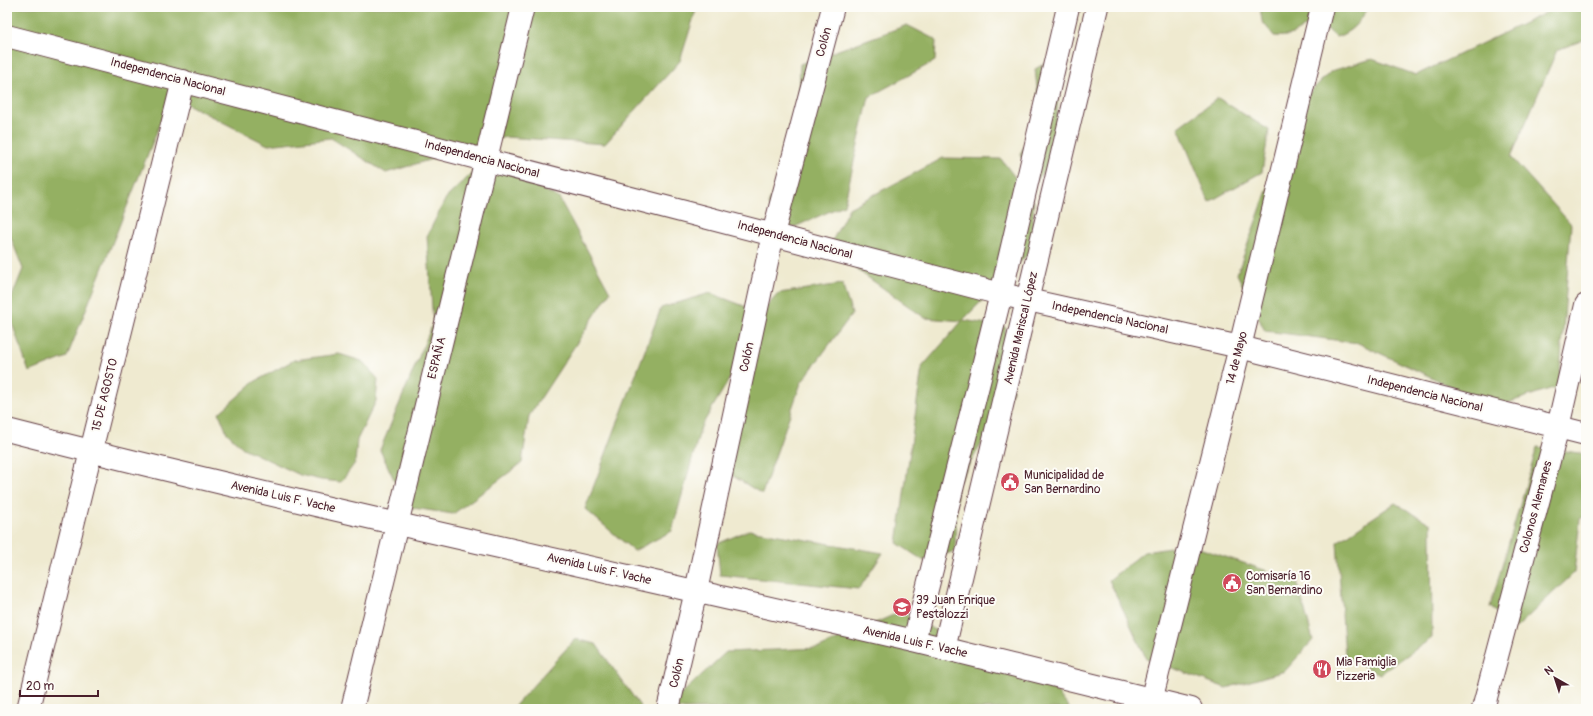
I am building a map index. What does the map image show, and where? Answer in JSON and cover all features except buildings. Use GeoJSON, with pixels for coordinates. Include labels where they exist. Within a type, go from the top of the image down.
{"type":"FeatureCollection","features":[{"type":"Feature","properties":{"kind":"street","name":"ESPAÑA"},"geometry":{"type":"LineString","coordinates":[[352,709],[523,7]]}},
{"type":"Feature","properties":{"kind":"street","name":"Colón"},"geometry":{"type":"LineString","coordinates":[[668,709],[696,591],[773,234],[833,7]]}},
{"type":"Feature","properties":{"kind":"street"},"geometry":{"type":"LineString","coordinates":[[914,642],[1000,294],[1068,7]]}},
{"type":"Feature","properties":{"kind":"street","name":"Avenida Mariscal López"},"geometry":{"type":"LineString","coordinates":[[944,649],[1097,7]]}},
{"type":"Feature","properties":{"kind":"street","name":"14 de Mayo"},"geometry":{"type":"LineString","coordinates":[[1150,704],[1240,347],[1322,7]]}},
{"type":"Feature","properties":{"kind":"street","name":"Independencia Nacional"},"geometry":{"type":"LineString","coordinates":[[7,36],[1000,294],[1240,347],[1586,434]]}},
{"type":"Feature","properties":{"kind":"street","name":"15 DE AGOSTO"},"geometry":{"type":"LineString","coordinates":[[28,709],[90,451],[183,81]]}},
{"type":"Feature","properties":{"kind":"street","name":"Colonos Alemanes"},"geometry":{"type":"LineString","coordinates":[[1483,709],[1558,427],[1586,304]]}},
{"type":"Feature","properties":{"kind":"street","name":"Avenida Luis F. Vache"},"geometry":{"type":"LineString","coordinates":[[7,430],[397,524],[696,591],[944,649],[1150,704],[1191,709]]}},
{"type":"Feature","properties":{"kind":"green space"},"geometry":{"type":"Polygon","coordinates":[[[7,7],[697,7],[680,61],[605,144],[505,137],[386,173],[331,138],[268,145],[171,96],[67,357],[29,372],[7,309],[23,269],[7,228],[7,7]]]}},
{"type":"Feature","properties":{"kind":"green space"},"geometry":{"type":"Polygon","coordinates":[[[1260,7],[1368,7],[1355,26],[1346,33],[1336,37],[1318,21],[1290,35],[1274,36],[1262,21],[1260,7]]]}},
{"type":"Feature","properties":{"kind":"green space"},"geometry":{"type":"Polygon","coordinates":[[[1558,7],[1586,7],[1586,39],[1557,50],[1511,157],[1571,224],[1559,386],[1495,407],[1358,343],[1265,331],[1237,274],[1298,104],[1331,71],[1372,59],[1416,75],[1558,7]]]}},
{"type":"Feature","properties":{"kind":"green space"},"geometry":{"type":"Polygon","coordinates":[[[907,25],[936,40],[935,61],[869,97],[844,205],[783,232],[768,204],[797,142],[800,64],[907,25]]]}},
{"type":"Feature","properties":{"kind":"green space"},"geometry":{"type":"Polygon","coordinates":[[[1061,54],[1054,159],[1035,183],[1020,155],[1040,113],[1035,69],[1061,54]]]}},
{"type":"Feature","properties":{"kind":"green space"},"geometry":{"type":"Polygon","coordinates":[[[1218,98],[1269,130],[1262,172],[1209,202],[1178,127],[1218,98]]]}},
{"type":"Feature","properties":{"kind":"green space"},"geometry":{"type":"Polygon","coordinates":[[[943,158],[1001,159],[1034,202],[1031,251],[963,320],[1005,327],[1013,391],[957,485],[955,551],[924,561],[897,543],[922,367],[962,321],[925,318],[828,249],[849,208],[943,158]]]}},
{"type":"Feature","properties":{"kind":"green space"},"geometry":{"type":"Polygon","coordinates":[[[486,160],[559,198],[610,292],[529,416],[522,463],[453,514],[407,507],[380,450],[433,323],[427,236],[446,198],[486,160]]]}},
{"type":"Feature","properties":{"kind":"green space"},"geometry":{"type":"Polygon","coordinates":[[[842,284],[852,314],[801,383],[762,494],[717,466],[740,361],[701,427],[672,531],[634,551],[585,509],[661,308],[710,293],[752,309],[755,319],[779,293],[842,284]]]}},
{"type":"Feature","properties":{"kind":"green space"},"geometry":{"type":"Polygon","coordinates":[[[339,354],[362,361],[378,379],[376,401],[357,440],[355,463],[341,482],[321,480],[300,475],[243,448],[227,433],[219,413],[254,382],[294,360],[339,354]]]}},
{"type":"Feature","properties":{"kind":"green space"},"geometry":{"type":"Polygon","coordinates":[[[1537,447],[1586,454],[1586,515],[1580,519],[1574,573],[1516,628],[1490,607],[1537,447]]]}},
{"type":"Feature","properties":{"kind":"green space"},"geometry":{"type":"Polygon","coordinates":[[[1395,503],[1431,524],[1432,638],[1380,674],[1345,657],[1337,542],[1395,503]]]}},
{"type":"Feature","properties":{"kind":"green space"},"geometry":{"type":"Polygon","coordinates":[[[749,530],[883,553],[859,589],[720,575],[717,544],[749,530]]]}},
{"type":"Feature","properties":{"kind":"green space"},"geometry":{"type":"Polygon","coordinates":[[[1190,545],[1297,581],[1313,640],[1285,671],[1226,688],[1146,658],[1109,580],[1144,552],[1190,545]]]}},
{"type":"Feature","properties":{"kind":"green space"},"geometry":{"type":"Polygon","coordinates":[[[900,612],[1056,691],[1070,709],[673,709],[675,700],[726,652],[819,648],[900,612]]]}},
{"type":"Feature","properties":{"kind":"green space"},"geometry":{"type":"Polygon","coordinates":[[[575,639],[596,644],[642,709],[512,709],[575,639]]]}},
{"type":"Feature","properties":{"kind":"place","name":"Municipalidad de San Bernardino"},"geometry":{"type":"Point","coordinates":[1010,482]}},
{"type":"Feature","properties":{"kind":"place","name":"Comisaría 16 San Bernardino"},"geometry":{"type":"Point","coordinates":[1232,583]}},
{"type":"Feature","properties":{"kind":"place","name":"39 Juan Enrique Pestalozzi"},"geometry":{"type":"Point","coordinates":[902,607]}},
{"type":"Feature","properties":{"kind":"place","name":"Mia Famiglia Pizzeria"},"geometry":{"type":"Point","coordinates":[1322,669]}}]}
